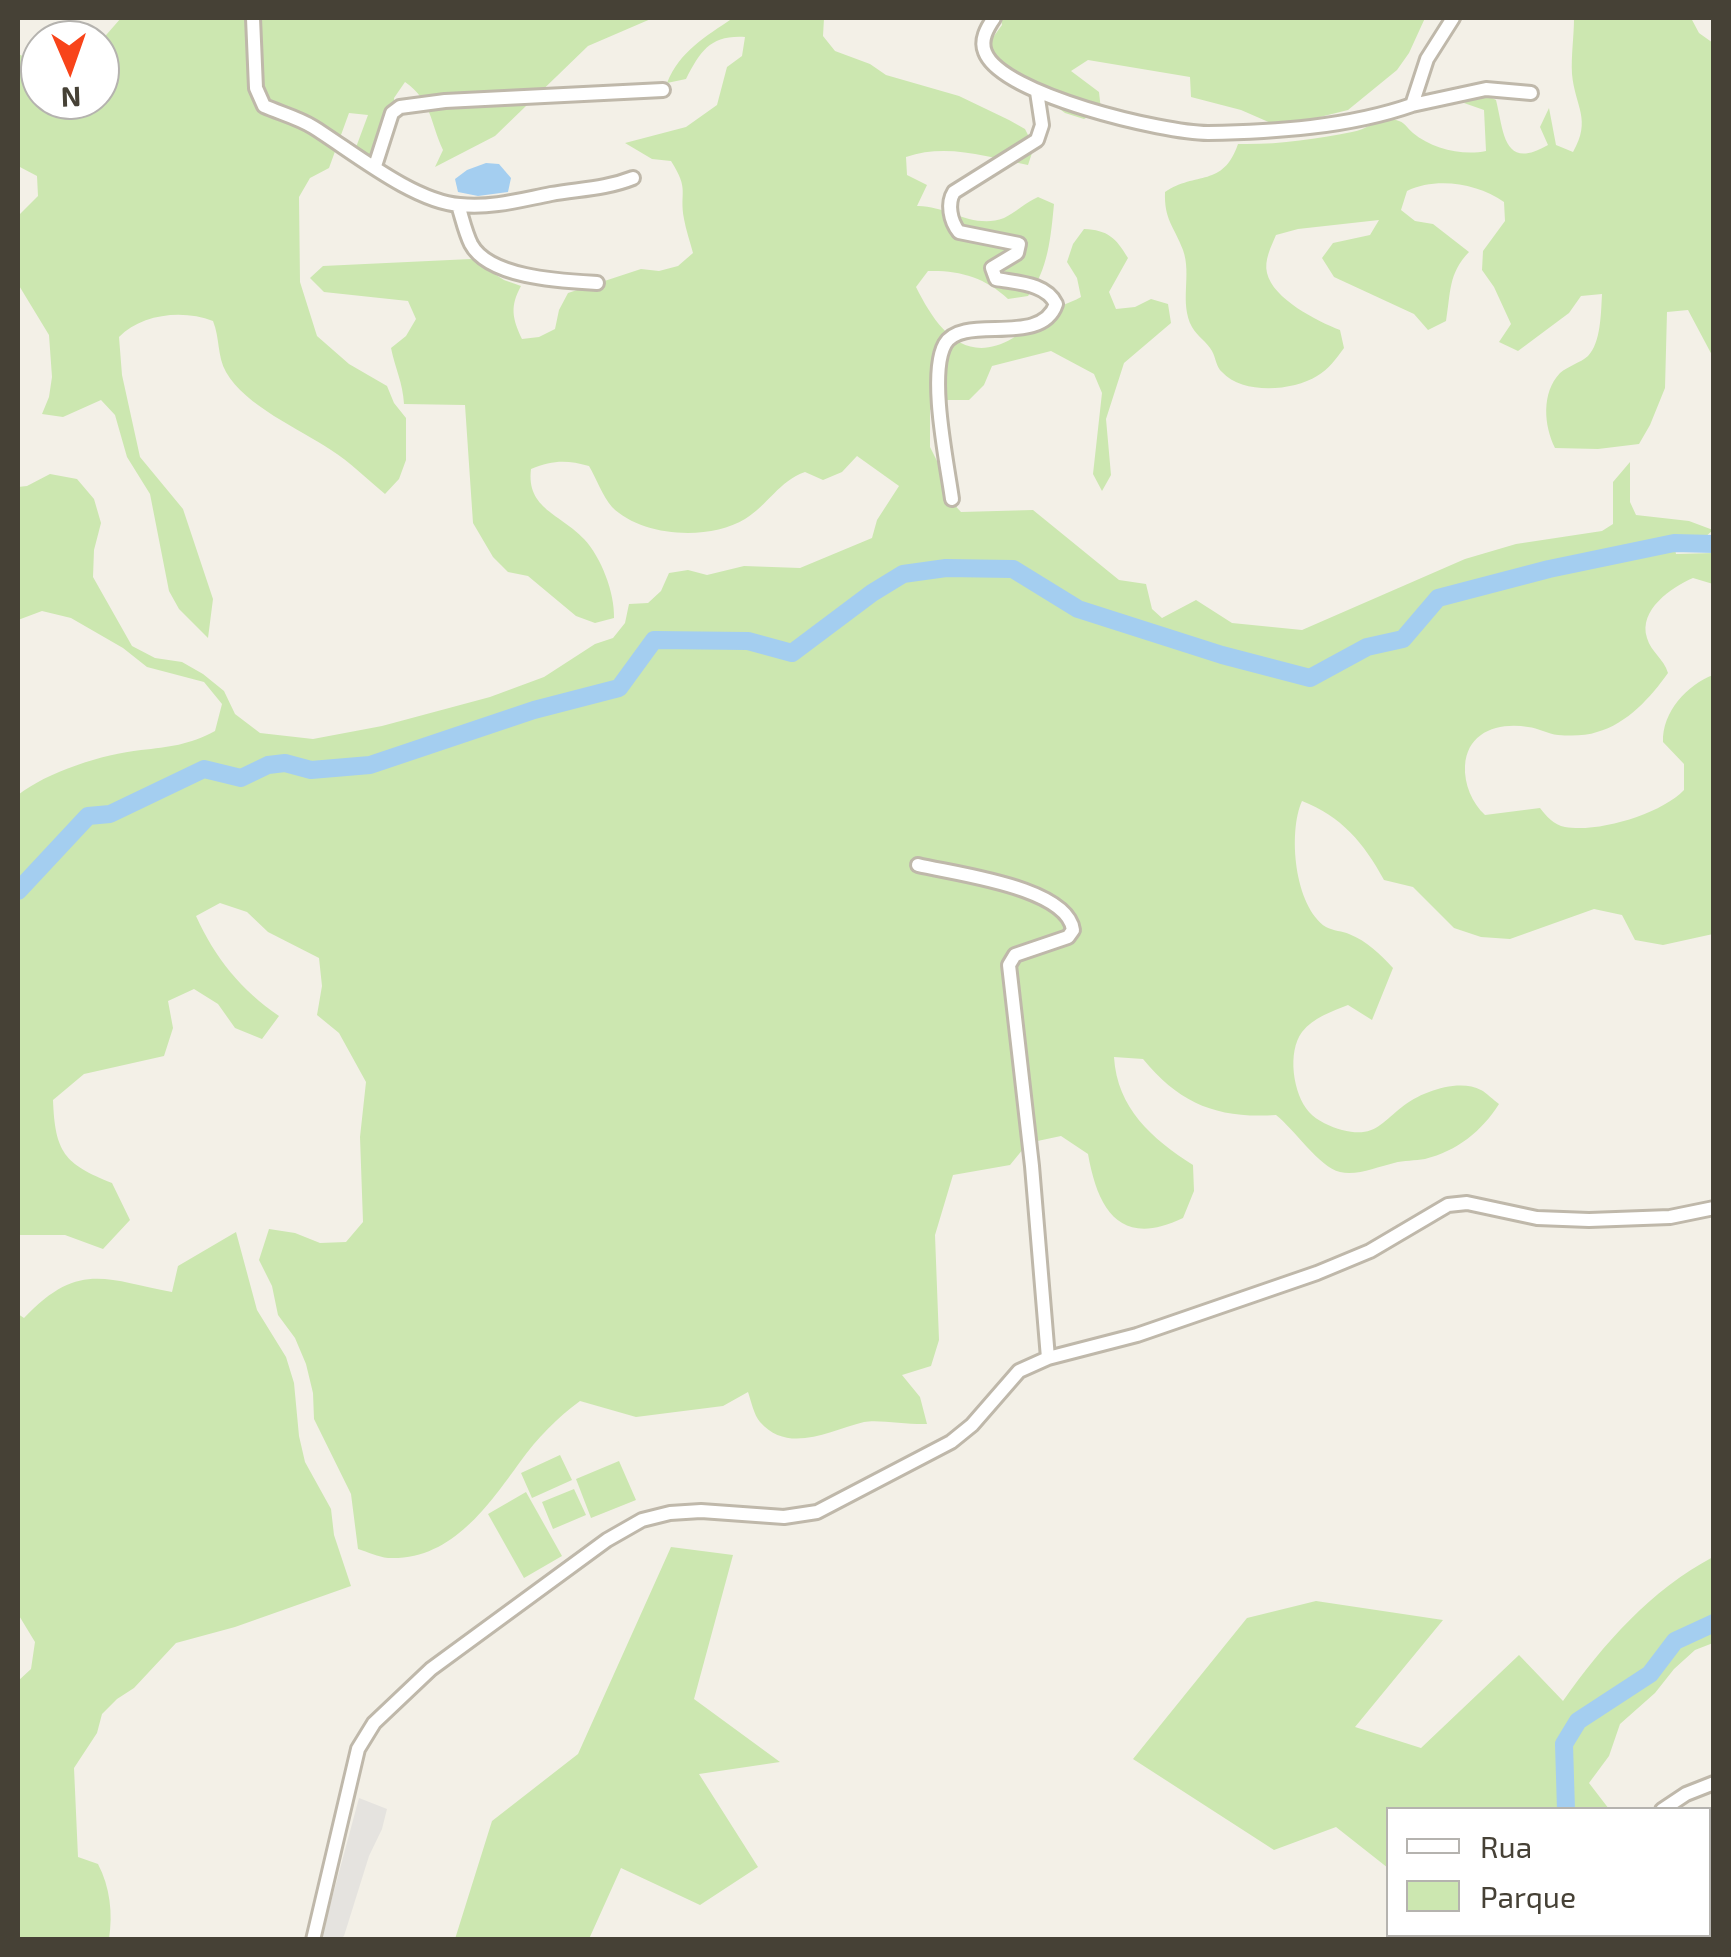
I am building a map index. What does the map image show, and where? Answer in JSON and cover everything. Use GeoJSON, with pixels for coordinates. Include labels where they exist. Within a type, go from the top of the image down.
{"type":"FeatureCollection","features":[{"type":"Feature","properties":{"kind":"street"},"geometry":{"type":"LineString","coordinates":[[253,18],[258,100],[310,124],[430,199],[458,205],[508,205],[612,187],[633,178]]}},
{"type":"Feature","properties":{"kind":"street"},"geometry":{"type":"LineString","coordinates":[[994,18],[982,40],[985,55],[998,68],[1037,92],[1171,131],[1207,133],[1321,124],[1486,89],[1531,93]]}},
{"type":"Feature","properties":{"kind":"street"},"geometry":{"type":"LineString","coordinates":[[1412,106],[1426,59],[1453,18]]}},
{"type":"Feature","properties":{"kind":"street"},"geometry":{"type":"LineString","coordinates":[[375,166],[392,113],[400,106],[663,90]]}},
{"type":"Feature","properties":{"kind":"street"},"geometry":{"type":"LineString","coordinates":[[952,499],[938,384],[943,347],[949,338],[961,332],[1017,328],[1040,322],[1053,313],[1056,304],[1052,294],[1042,288],[996,280],[992,268],[1017,253],[1018,244],[959,232],[950,198],[1037,140],[1042,133],[1037,92]]}},
{"type":"Feature","properties":{"kind":"street"},"geometry":{"type":"LineString","coordinates":[[458,205],[471,245],[485,260],[558,281],[597,283]]}},
{"type":"Feature","properties":{"kind":"street"},"geometry":{"type":"LineString","coordinates":[[918,865],[1031,892],[1059,906],[1071,918],[1073,930],[1068,937],[1015,955],[1010,964],[1048,1358]]}},
{"type":"Feature","properties":{"kind":"street"},"geometry":{"type":"LineString","coordinates":[[312,1940],[358,1749],[374,1723],[432,1669],[607,1540],[642,1520],[702,1511],[784,1517],[817,1512],[950,1442],[972,1424],[1019,1371],[1048,1358],[1137,1335],[1317,1273],[1370,1251],[1448,1206],[1467,1203],[1537,1218],[1589,1220],[1670,1217],[1714,1208]]}},
{"type":"Feature","properties":{"kind":"street"},"geometry":{"type":"LineString","coordinates":[[1666,1807],[1714,1783]]}},
{"type":"Feature","properties":{"kind":"green space"},"geometry":{"type":"Polygon","coordinates":[[[653,18],[588,46],[495,136],[435,167],[443,150],[425,104],[405,82],[394,98],[396,117],[363,167],[355,150],[368,115],[349,113],[329,168],[310,178],[299,197],[300,282],[317,336],[349,364],[387,386],[406,418],[406,460],[399,479],[385,494],[338,455],[246,396],[223,366],[213,321],[189,315],[163,316],[139,323],[119,337],[122,375],[140,457],[183,509],[213,599],[208,638],[179,609],[169,591],[150,494],[127,457],[115,415],[101,400],[63,417],[42,414],[52,377],[49,335],[18,284],[18,216],[38,196],[37,176],[18,166],[18,54],[20,120],[120,120],[119,20],[653,18]]]}},
{"type":"Feature","properties":{"kind":"green space"},"geometry":{"type":"Polygon","coordinates":[[[733,18],[824,18],[823,36],[835,51],[870,64],[886,75],[959,96],[1025,129],[1034,147],[1028,165],[952,151],[906,157],[907,175],[927,185],[917,206],[993,221],[1038,197],[1054,204],[1044,264],[1028,296],[1008,299],[980,280],[950,272],[928,271],[916,287],[933,316],[954,338],[980,348],[996,346],[1044,313],[1081,297],[1077,278],[1067,262],[1084,229],[1110,236],[1128,258],[1109,292],[1116,309],[1135,307],[1151,299],[1168,304],[1171,323],[1124,363],[1106,419],[1111,475],[1102,491],[1093,474],[1102,393],[1094,374],[1051,351],[992,366],[984,385],[969,400],[948,400],[930,410],[930,447],[947,481],[949,499],[961,512],[1033,510],[1119,580],[1146,584],[1152,609],[1162,618],[1196,600],[1232,623],[1302,630],[1465,559],[1516,544],[1602,531],[1613,524],[1613,482],[1630,462],[1630,502],[1636,515],[1689,521],[1713,530],[1703,539],[1674,544],[1676,554],[1713,553],[1713,584],[1693,578],[1676,587],[1652,609],[1647,618],[1647,638],[1668,673],[1637,709],[1608,728],[1583,735],[1558,735],[1517,726],[1495,728],[1471,745],[1465,766],[1470,793],[1485,815],[1540,808],[1557,824],[1579,828],[1645,814],[1684,790],[1684,764],[1663,742],[1664,731],[1678,701],[1694,685],[1713,675],[1713,934],[1663,945],[1635,940],[1622,915],[1594,909],[1510,939],[1481,937],[1454,928],[1413,887],[1384,880],[1350,832],[1328,814],[1302,801],[1295,849],[1307,903],[1326,927],[1362,940],[1393,968],[1372,1020],[1348,1005],[1317,1019],[1302,1032],[1293,1061],[1303,1104],[1324,1123],[1362,1132],[1376,1128],[1410,1101],[1429,1092],[1451,1086],[1472,1087],[1499,1104],[1468,1139],[1425,1159],[1360,1172],[1340,1172],[1316,1156],[1276,1115],[1218,1111],[1186,1098],[1143,1059],[1114,1057],[1122,1092],[1139,1120],[1193,1165],[1194,1191],[1183,1218],[1143,1229],[1116,1219],[1098,1192],[1088,1154],[1061,1136],[1028,1143],[1010,1165],[953,1175],[935,1235],[939,1340],[931,1366],[902,1375],[920,1397],[927,1424],[870,1421],[797,1439],[771,1432],[760,1422],[748,1392],[723,1406],[636,1417],[580,1401],[540,1437],[466,1528],[431,1550],[410,1557],[384,1557],[358,1549],[351,1494],[314,1419],[306,1364],[295,1338],[278,1315],[272,1286],[259,1260],[269,1229],[295,1233],[320,1243],[346,1242],[363,1222],[360,1137],[366,1082],[339,1033],[317,1015],[322,986],[319,958],[268,932],[247,912],[220,903],[196,916],[230,972],[279,1016],[262,1039],[235,1028],[218,1004],[194,989],[168,1001],[173,1028],[164,1056],[84,1074],[53,1100],[56,1132],[65,1154],[83,1169],[112,1183],[130,1220],[103,1249],[65,1235],[18,1235],[18,795],[44,779],[93,760],[179,745],[206,736],[215,731],[222,704],[204,682],[147,667],[71,618],[42,611],[18,620],[18,487],[50,474],[77,479],[94,499],[101,523],[93,577],[132,646],[155,658],[182,662],[203,674],[224,691],[235,714],[260,733],[313,739],[382,726],[490,697],[544,677],[595,644],[613,638],[625,623],[629,604],[648,603],[661,591],[669,573],[688,570],[707,575],[744,566],[800,568],[872,538],[877,520],[899,486],[857,456],[842,472],[823,480],[805,472],[796,476],[745,519],[695,533],[658,530],[625,517],[609,503],[589,466],[546,464],[531,469],[534,493],[547,510],[575,530],[590,547],[612,598],[614,618],[595,623],[576,616],[528,576],[508,572],[493,557],[473,523],[465,405],[404,404],[391,348],[406,336],[416,319],[408,301],[324,292],[310,278],[323,266],[471,259],[521,286],[514,312],[522,339],[539,337],[555,329],[568,293],[641,269],[659,271],[678,266],[693,253],[680,179],[671,161],[652,159],[625,143],[686,127],[717,105],[727,67],[742,56],[745,37],[724,39],[708,46],[686,79],[667,83],[686,53],[733,18]]]}},
{"type":"Feature","properties":{"kind":"green space"},"geometry":{"type":"Polygon","coordinates":[[[1001,18],[1425,18],[1397,70],[1348,110],[1280,127],[1241,110],[1191,97],[1190,77],[1088,60],[1071,71],[1099,92],[1101,110],[1084,119],[1065,113],[994,59],[991,40],[1002,25],[1001,18]]]}},
{"type":"Feature","properties":{"kind":"green space"},"geometry":{"type":"Polygon","coordinates":[[[1574,18],[1691,18],[1699,33],[1713,43],[1713,357],[1688,310],[1667,312],[1665,388],[1639,444],[1598,449],[1555,448],[1547,420],[1550,390],[1560,373],[1585,358],[1596,343],[1602,294],[1581,296],[1569,313],[1518,351],[1499,342],[1511,324],[1482,270],[1483,251],[1505,221],[1504,202],[1469,186],[1443,183],[1418,187],[1407,191],[1401,210],[1415,221],[1433,224],[1469,252],[1454,276],[1446,321],[1428,330],[1414,314],[1334,277],[1322,258],[1333,243],[1370,235],[1379,220],[1298,229],[1276,235],[1267,258],[1267,273],[1287,300],[1340,330],[1344,348],[1321,373],[1295,385],[1255,387],[1231,379],[1218,368],[1212,351],[1188,318],[1185,260],[1168,216],[1165,192],[1216,173],[1232,158],[1238,144],[1324,137],[1384,120],[1401,122],[1438,147],[1468,153],[1486,151],[1484,110],[1464,103],[1480,92],[1496,100],[1504,135],[1514,151],[1533,152],[1548,145],[1540,127],[1549,108],[1556,145],[1573,152],[1582,122],[1572,74],[1574,18]]]}},
{"type":"Feature","properties":{"kind":"green space"},"geometry":{"type":"Polygon","coordinates":[[[236,1232],[257,1310],[286,1357],[294,1383],[305,1462],[331,1509],[334,1535],[351,1586],[235,1627],[176,1643],[134,1688],[102,1714],[97,1733],[74,1768],[78,1857],[98,1864],[102,1873],[110,1900],[109,1939],[18,1939],[18,1681],[31,1669],[35,1642],[18,1614],[18,1314],[24,1318],[60,1288],[77,1281],[110,1279],[172,1292],[178,1266],[236,1232]]]}},
{"type":"Feature","properties":{"kind":"green space"},"geometry":{"type":"Polygon","coordinates":[[[560,1455],[572,1480],[532,1498],[521,1473],[560,1455]]]}},
{"type":"Feature","properties":{"kind":"green space"},"geometry":{"type":"Polygon","coordinates":[[[619,1461],[636,1500],[591,1518],[576,1479],[619,1461]]]}},
{"type":"Feature","properties":{"kind":"green space"},"geometry":{"type":"Polygon","coordinates":[[[574,1489],[586,1515],[553,1529],[542,1502],[574,1489]]]}},
{"type":"Feature","properties":{"kind":"green space"},"geometry":{"type":"Polygon","coordinates":[[[526,1492],[562,1556],[524,1578],[488,1514],[526,1492]]]}},
{"type":"Feature","properties":{"kind":"green space"},"geometry":{"type":"Polygon","coordinates":[[[671,1547],[733,1555],[694,1699],[780,1762],[699,1774],[758,1867],[700,1905],[621,1868],[589,1939],[455,1939],[492,1821],[578,1754],[671,1547]]]}},
{"type":"Feature","properties":{"kind":"green space"},"geometry":{"type":"Polygon","coordinates":[[[1713,1557],[1713,1643],[1695,1650],[1620,1724],[1609,1756],[1589,1783],[1607,1807],[1386,1807],[1386,1866],[1336,1827],[1274,1850],[1133,1759],[1247,1618],[1316,1601],[1443,1620],[1355,1727],[1421,1748],[1519,1655],[1563,1701],[1630,1620],[1690,1570],[1713,1557]]]}},
{"type":"Feature","properties":{"kind":"shaded area"},"geometry":{"type":"Polygon","coordinates":[[[359,1798],[387,1809],[382,1829],[369,1856],[344,1936],[321,1939],[359,1798]]]}},
{"type":"Feature","properties":{"kind":"water"},"geometry":{"type":"Polygon","coordinates":[[[486,163],[499,164],[511,178],[508,192],[478,196],[458,192],[455,179],[486,163]]]}},
{"type":"Feature","properties":{"kind":"waterway"},"geometry":{"type":"LineString","coordinates":[[18,891],[88,816],[110,814],[204,769],[241,778],[268,765],[285,763],[311,770],[370,765],[534,710],[619,688],[654,640],[748,641],[792,653],[903,574],[946,568],[1013,569],[1078,609],[1222,655],[1310,678],[1367,647],[1403,639],[1438,598],[1549,569],[1674,543],[1714,544]]}},
{"type":"Feature","properties":{"kind":"waterway"},"geometry":{"type":"LineString","coordinates":[[1566,1807],[1564,1744],[1578,1721],[1650,1674],[1675,1641],[1714,1623]]}},
{"type":"Feature","properties":{"kind":"waterway"},"geometry":{"type":"LineString","coordinates":[[1439,1940],[1443,1937]]}}]}
